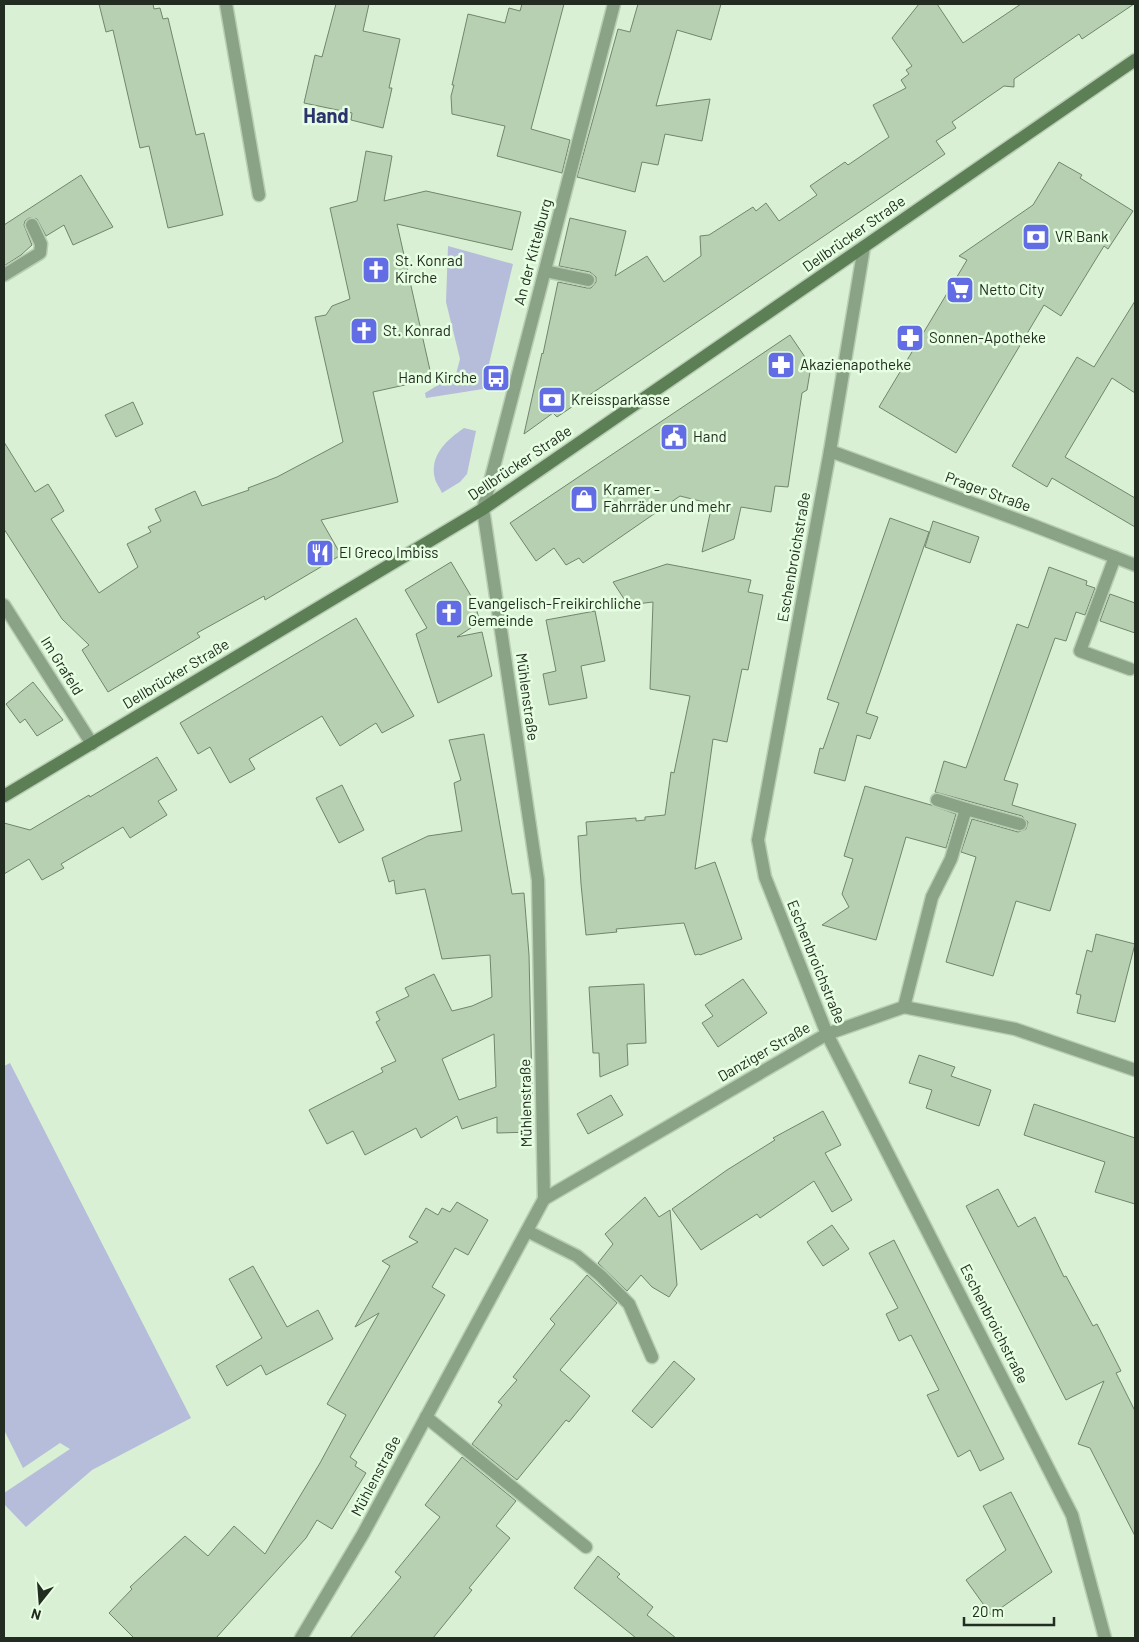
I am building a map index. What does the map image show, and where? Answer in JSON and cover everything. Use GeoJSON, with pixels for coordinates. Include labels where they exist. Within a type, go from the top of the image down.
{"type":"FeatureCollection","features":[{"type":"Feature","properties":{"kind":"main road","name":"Dellbrücker Straße"},"geometry":{"type":"LineString","coordinates":[[4,796],[483,509],[1135,60]]}},
{"type":"Feature","properties":{"kind":"street"},"geometry":{"type":"LineString","coordinates":[[226,4],[259,195]]}},
{"type":"Feature","properties":{"kind":"street","name":"An der Kittelburg"},"geometry":{"type":"LineString","coordinates":[[483,509],[614,4]]}},
{"type":"Feature","properties":{"kind":"street"},"geometry":{"type":"LineString","coordinates":[[4,275],[40,253],[41,244],[32,225]]}},
{"type":"Feature","properties":{"kind":"street","name":"Eschenbroichstraße"},"geometry":{"type":"LineString","coordinates":[[864,247],[830,451],[758,840],[765,877],[827,1034],[1072,1514],[1105,1638]]}},
{"type":"Feature","properties":{"kind":"street"},"geometry":{"type":"LineString","coordinates":[[545,271],[588,280]]}},
{"type":"Feature","properties":{"kind":"street","name":"Prager Straße"},"geometry":{"type":"LineString","coordinates":[[830,451],[1135,565]]}},
{"type":"Feature","properties":{"kind":"street","name":"Mühlenstraße"},"geometry":{"type":"LineString","coordinates":[[301,1638],[363,1534],[544,1200],[538,880],[483,509]]}},
{"type":"Feature","properties":{"kind":"street"},"geometry":{"type":"LineString","coordinates":[[1115,558],[1080,651],[1130,669]]}},
{"type":"Feature","properties":{"kind":"street","name":"Im Grafeld"},"geometry":{"type":"LineString","coordinates":[[4,605],[92,744]]}},
{"type":"Feature","properties":{"kind":"street"},"geometry":{"type":"LineString","coordinates":[[937,800],[1020,824]]}},
{"type":"Feature","properties":{"kind":"street"},"geometry":{"type":"LineString","coordinates":[[966,808],[951,859],[932,897],[904,1007],[1015,1030],[1135,1070]]}},
{"type":"Feature","properties":{"kind":"street","name":"Danziger Straße"},"geometry":{"type":"LineString","coordinates":[[544,1200],[827,1034],[904,1007]]}},
{"type":"Feature","properties":{"kind":"street"},"geometry":{"type":"LineString","coordinates":[[527,1231],[577,1256],[629,1304],[652,1357]]}},
{"type":"Feature","properties":{"kind":"street"},"geometry":{"type":"LineString","coordinates":[[426,1417],[586,1547]]}},
{"type":"Feature","properties":{"kind":"shaded area"},"geometry":{"type":"Polygon","coordinates":[[[448,246],[513,264],[483,389],[426,398],[425,393],[456,374],[460,359],[446,302],[448,246]]]}},
{"type":"Feature","properties":{"kind":"shaded area"},"geometry":{"type":"Polygon","coordinates":[[[464,428],[476,431],[467,474],[460,482],[442,493],[435,479],[434,470],[437,455],[451,438],[464,428]]]}},
{"type":"Feature","properties":{"kind":"shaded area"},"geometry":{"type":"Polygon","coordinates":[[[10,1063],[191,1418],[92,1470],[26,1527],[4,1504],[4,1493],[70,1449],[60,1443],[23,1468],[4,1430],[4,1066],[10,1063]]]}},
{"type":"Feature","properties":{"kind":"building"},"geometry":{"type":"Polygon","coordinates":[[[99,4],[153,4],[154,9],[160,8],[163,19],[168,18],[196,135],[204,133],[223,215],[168,228],[149,146],[140,148],[113,30],[106,32],[99,4]]]}},
{"type":"Feature","properties":{"kind":"building"},"geometry":{"type":"Polygon","coordinates":[[[336,4],[369,4],[363,31],[400,39],[389,88],[392,88],[383,128],[351,120],[352,113],[304,103],[315,55],[322,57],[336,4]]]}},
{"type":"Feature","properties":{"kind":"building"},"geometry":{"type":"Polygon","coordinates":[[[522,4],[564,4],[531,129],[570,140],[562,173],[497,156],[505,126],[452,114],[451,96],[454,85],[452,85],[468,14],[505,23],[509,8],[520,11],[522,4]]]}},
{"type":"Feature","properties":{"kind":"building"},"geometry":{"type":"Polygon","coordinates":[[[638,4],[721,4],[711,40],[677,30],[656,106],[710,99],[702,141],[665,134],[658,165],[642,162],[635,192],[577,177],[618,29],[630,32],[638,4]]]}},
{"type":"Feature","properties":{"kind":"building"},"geometry":{"type":"Polygon","coordinates":[[[919,4],[937,4],[963,43],[1021,4],[1134,4],[1082,39],[1079,34],[1014,79],[1014,87],[1004,86],[952,122],[956,128],[936,141],[945,154],[557,417],[553,413],[524,434],[558,282],[591,288],[596,282],[596,277],[590,272],[559,266],[570,218],[626,231],[615,276],[647,256],[664,282],[701,256],[700,236],[709,235],[753,207],[756,211],[766,203],[779,221],[817,195],[810,186],[845,162],[848,165],[889,137],[873,105],[906,88],[901,80],[909,74],[906,70],[912,66],[892,38],[919,4]]]}},
{"type":"Feature","properties":{"kind":"building"},"geometry":{"type":"Polygon","coordinates":[[[366,151],[392,156],[384,201],[426,191],[521,212],[512,250],[397,224],[432,379],[373,392],[398,502],[321,520],[341,555],[265,600],[264,596],[197,633],[200,637],[108,692],[82,650],[89,645],[62,619],[4,529],[4,442],[35,492],[48,484],[64,511],[51,519],[99,593],[138,567],[127,544],[151,532],[148,527],[161,521],[155,509],[195,491],[202,506],[249,490],[248,488],[277,477],[343,442],[315,317],[326,315],[332,306],[350,299],[330,208],[357,201],[366,151]]]}},
{"type":"Feature","properties":{"kind":"building"},"geometry":{"type":"Polygon","coordinates":[[[1059,162],[1082,175],[1080,178],[1133,211],[1108,249],[1104,246],[1061,316],[1044,305],[956,453],[879,407],[967,260],[959,256],[1033,205],[1059,162]]]}},
{"type":"Feature","properties":{"kind":"building"},"geometry":{"type":"Polygon","coordinates":[[[81,175],[113,227],[73,245],[64,225],[46,236],[37,219],[29,218],[25,221],[24,225],[32,245],[4,266],[4,225],[81,175]]]}},
{"type":"Feature","properties":{"kind":"building"},"geometry":{"type":"Polygon","coordinates":[[[1135,301],[1135,393],[1112,378],[1065,457],[1135,498],[1135,527],[1052,478],[1047,487],[1012,466],[1077,357],[1094,367],[1135,301]]]}},
{"type":"Feature","properties":{"kind":"building"},"geometry":{"type":"Polygon","coordinates":[[[790,335],[811,366],[807,390],[802,393],[788,487],[775,486],[771,512],[741,507],[734,539],[702,552],[712,504],[680,496],[583,563],[579,558],[566,565],[554,548],[536,561],[510,523],[790,335]]]}},
{"type":"Feature","properties":{"kind":"building"},"geometry":{"type":"Polygon","coordinates":[[[133,402],[143,424],[116,437],[105,415],[133,402]]]}},
{"type":"Feature","properties":{"kind":"building"},"geometry":{"type":"Polygon","coordinates":[[[890,518],[929,532],[866,713],[878,717],[870,739],[857,735],[845,781],[814,773],[820,748],[823,749],[839,703],[827,699],[890,518]]]}},
{"type":"Feature","properties":{"kind":"building"},"geometry":{"type":"Polygon","coordinates":[[[933,521],[979,537],[970,563],[925,547],[933,521]]]}},
{"type":"Feature","properties":{"kind":"building"},"geometry":{"type":"Polygon","coordinates":[[[451,562],[474,601],[480,622],[457,637],[482,632],[492,676],[438,703],[416,634],[427,628],[405,590],[451,562]]]}},
{"type":"Feature","properties":{"kind":"building"},"geometry":{"type":"Polygon","coordinates":[[[667,564],[751,580],[748,592],[763,595],[748,670],[742,669],[727,742],[713,739],[695,869],[715,862],[742,939],[700,955],[695,955],[684,923],[616,929],[617,932],[586,935],[581,884],[578,836],[587,835],[586,822],[636,818],[636,821],[645,820],[645,817],[665,815],[671,772],[674,773],[690,696],[650,689],[653,602],[628,605],[613,582],[667,564]]]}},
{"type":"Feature","properties":{"kind":"building"},"geometry":{"type":"Polygon","coordinates":[[[1049,567],[1087,581],[1086,585],[1095,588],[1085,615],[1076,612],[1066,641],[1055,638],[1004,780],[1018,784],[1012,805],[1076,824],[1050,911],[1016,901],[993,976],[946,962],[976,857],[961,852],[972,819],[1018,832],[1026,829],[1028,822],[1022,816],[935,792],[944,761],[966,768],[1017,624],[1028,628],[1049,567]]]}},
{"type":"Feature","properties":{"kind":"building"},"geometry":{"type":"Polygon","coordinates":[[[1110,594],[1135,603],[1135,633],[1100,621],[1110,594]]]}},
{"type":"Feature","properties":{"kind":"building"},"geometry":{"type":"Polygon","coordinates":[[[595,611],[605,661],[581,666],[587,698],[549,705],[543,674],[556,671],[546,620],[595,611]]]}},
{"type":"Feature","properties":{"kind":"building"},"geometry":{"type":"Polygon","coordinates":[[[356,618],[414,716],[382,733],[376,723],[340,746],[322,716],[249,759],[255,769],[230,783],[210,747],[198,754],[180,723],[356,618]]]}},
{"type":"Feature","properties":{"kind":"building"},"geometry":{"type":"Polygon","coordinates":[[[33,682],[63,720],[37,736],[25,719],[20,723],[6,704],[33,682]]]}},
{"type":"Feature","properties":{"kind":"building"},"geometry":{"type":"Polygon","coordinates":[[[484,734],[512,894],[524,893],[529,955],[533,1132],[497,1133],[497,1117],[462,1129],[457,1116],[421,1138],[416,1128],[365,1155],[353,1131],[327,1144],[309,1110],[383,1072],[381,1068],[396,1061],[376,1022],[380,1020],[376,1012],[409,996],[405,988],[434,974],[452,1011],[472,1006],[492,997],[490,955],[442,959],[425,889],[396,894],[394,880],[389,882],[382,858],[428,836],[462,831],[454,783],[461,780],[449,740],[484,734]],[[494,1034],[442,1059],[459,1100],[496,1087],[494,1034]]]}},
{"type":"Feature","properties":{"kind":"building"},"geometry":{"type":"Polygon","coordinates":[[[157,757],[177,790],[158,801],[167,815],[130,838],[123,827],[61,864],[64,868],[42,880],[29,859],[4,874],[4,823],[30,830],[157,757]]]}},
{"type":"Feature","properties":{"kind":"building"},"geometry":{"type":"Polygon","coordinates":[[[342,785],[364,830],[339,843],[316,798],[342,785]]]}},
{"type":"Feature","properties":{"kind":"building"},"geometry":{"type":"Polygon","coordinates":[[[865,786],[956,814],[946,848],[906,837],[876,940],[822,925],[849,907],[842,894],[853,859],[844,856],[865,786]]]}},
{"type":"Feature","properties":{"kind":"building"},"geometry":{"type":"Polygon","coordinates":[[[1096,934],[1135,944],[1115,1022],[1077,1013],[1081,995],[1076,994],[1087,950],[1092,952],[1096,934]]]}},
{"type":"Feature","properties":{"kind":"building"},"geometry":{"type":"Polygon","coordinates":[[[743,979],[767,1013],[718,1047],[702,1023],[713,1016],[705,1005],[743,979]]]}},
{"type":"Feature","properties":{"kind":"building"},"geometry":{"type":"Polygon","coordinates":[[[644,984],[646,1043],[627,1044],[628,1065],[600,1077],[599,1053],[593,1053],[589,987],[644,984]]]}},
{"type":"Feature","properties":{"kind":"building"},"geometry":{"type":"Polygon","coordinates":[[[919,1055],[955,1067],[951,1076],[991,1090],[979,1126],[926,1108],[932,1090],[909,1083],[919,1055]]]}},
{"type":"Feature","properties":{"kind":"building"},"geometry":{"type":"Polygon","coordinates":[[[611,1095],[623,1115],[588,1134],[577,1114],[611,1095]]]}},
{"type":"Feature","properties":{"kind":"building"},"geometry":{"type":"Polygon","coordinates":[[[1034,1104],[1135,1138],[1135,1204],[1095,1192],[1105,1162],[1024,1135],[1034,1104]]]}},
{"type":"Feature","properties":{"kind":"building"},"geometry":{"type":"Polygon","coordinates":[[[823,1111],[841,1145],[825,1153],[852,1200],[832,1212],[814,1181],[760,1218],[757,1214],[701,1250],[672,1209],[727,1170],[775,1140],[773,1138],[823,1111]]]}},
{"type":"Feature","properties":{"kind":"building"},"geometry":{"type":"Polygon","coordinates":[[[998,1189],[1018,1227],[1035,1217],[1064,1277],[1066,1276],[1093,1326],[1097,1324],[1121,1371],[1116,1373],[1135,1411],[1135,1536],[1090,1448],[1078,1444],[1104,1381],[1066,1400],[966,1206],[998,1189]]]}},
{"type":"Feature","properties":{"kind":"building"},"geometry":{"type":"Polygon","coordinates":[[[645,1197],[659,1217],[670,1210],[677,1285],[669,1297],[652,1287],[641,1275],[627,1291],[598,1263],[613,1244],[605,1234],[645,1197]]]}},
{"type":"Feature","properties":{"kind":"building"},"geometry":{"type":"Polygon","coordinates":[[[457,1202],[488,1220],[468,1255],[455,1248],[432,1287],[445,1295],[350,1457],[357,1462],[355,1466],[366,1473],[332,1529],[317,1520],[306,1538],[216,1638],[134,1638],[109,1613],[132,1589],[130,1587],[185,1536],[208,1556],[234,1526],[265,1554],[320,1463],[346,1415],[327,1404],[379,1313],[355,1327],[390,1266],[382,1261],[418,1242],[409,1237],[426,1208],[438,1215],[442,1208],[450,1212],[457,1202]]]}},
{"type":"Feature","properties":{"kind":"building"},"geometry":{"type":"Polygon","coordinates":[[[832,1225],[849,1249],[823,1266],[807,1242],[832,1225]]]}},
{"type":"Feature","properties":{"kind":"building"},"geometry":{"type":"Polygon","coordinates":[[[894,1240],[1004,1459],[980,1471],[970,1450],[958,1457],[927,1395],[939,1390],[911,1335],[899,1341],[886,1314],[898,1308],[869,1253],[894,1240]]]}},
{"type":"Feature","properties":{"kind":"building"},"geometry":{"type":"Polygon","coordinates":[[[253,1266],[287,1327],[318,1310],[333,1339],[266,1375],[261,1365],[227,1386],[216,1366],[262,1338],[229,1279],[253,1266]]]}},
{"type":"Feature","properties":{"kind":"building"},"geometry":{"type":"Polygon","coordinates":[[[587,1275],[617,1303],[560,1370],[590,1396],[569,1422],[566,1420],[517,1480],[472,1444],[502,1405],[498,1402],[517,1380],[513,1377],[555,1324],[550,1319],[587,1275]]]}},
{"type":"Feature","properties":{"kind":"building"},"geometry":{"type":"Polygon","coordinates":[[[674,1361],[695,1379],[652,1428],[632,1411],[674,1361]]]}},
{"type":"Feature","properties":{"kind":"building"},"geometry":{"type":"Polygon","coordinates":[[[462,1457],[516,1501],[496,1526],[510,1538],[469,1588],[472,1590],[433,1638],[350,1638],[401,1577],[395,1572],[440,1517],[425,1505],[462,1457]]]}},
{"type":"Feature","properties":{"kind":"building"},"geometry":{"type":"Polygon","coordinates":[[[1011,1492],[1052,1572],[991,1615],[966,1580],[1006,1550],[983,1506],[1011,1492]]]}},
{"type":"Feature","properties":{"kind":"building"},"geometry":{"type":"Polygon","coordinates":[[[598,1556],[620,1574],[617,1577],[653,1607],[647,1615],[676,1638],[636,1638],[574,1588],[598,1556]]]}},
{"type":"Feature","properties":{"kind":"place","name":"VR Bank"},"geometry":{"type":"Point","coordinates":[1036,237]}},
{"type":"Feature","properties":{"kind":"place","name":"St. Konrad Kirche"},"geometry":{"type":"Point","coordinates":[376,270]}},
{"type":"Feature","properties":{"kind":"place","name":"Netto City"},"geometry":{"type":"Point","coordinates":[960,290]}},
{"type":"Feature","properties":{"kind":"place","name":"St. Konrad"},"geometry":{"type":"Point","coordinates":[364,331]}},
{"type":"Feature","properties":{"kind":"place","name":"Sonnen-Apotheke"},"geometry":{"type":"Point","coordinates":[910,338]}},
{"type":"Feature","properties":{"kind":"place","name":"Akazienapotheke"},"geometry":{"type":"Point","coordinates":[781,365]}},
{"type":"Feature","properties":{"kind":"place","name":"Hand Kirche"},"geometry":{"type":"Point","coordinates":[496,378]}},
{"type":"Feature","properties":{"kind":"place","name":"Kreissparkasse"},"geometry":{"type":"Point","coordinates":[552,400]}},
{"type":"Feature","properties":{"kind":"place","name":"Hand"},"geometry":{"type":"Point","coordinates":[674,437]}},
{"type":"Feature","properties":{"kind":"place","name":"Kramer - Fahrräder und mehr"},"geometry":{"type":"Point","coordinates":[584,499]}},
{"type":"Feature","properties":{"kind":"place","name":"El Greco Imbiss"},"geometry":{"type":"Point","coordinates":[320,553]}},
{"type":"Feature","properties":{"kind":"place","name":"Evangelisch-Freikirchliche Gemeinde"},"geometry":{"type":"Point","coordinates":[449,613]}},
{"type":"Feature","properties":{"kind":"district","name":"Hand"},"geometry":{"type":"Point","coordinates":[326,116]}}]}
